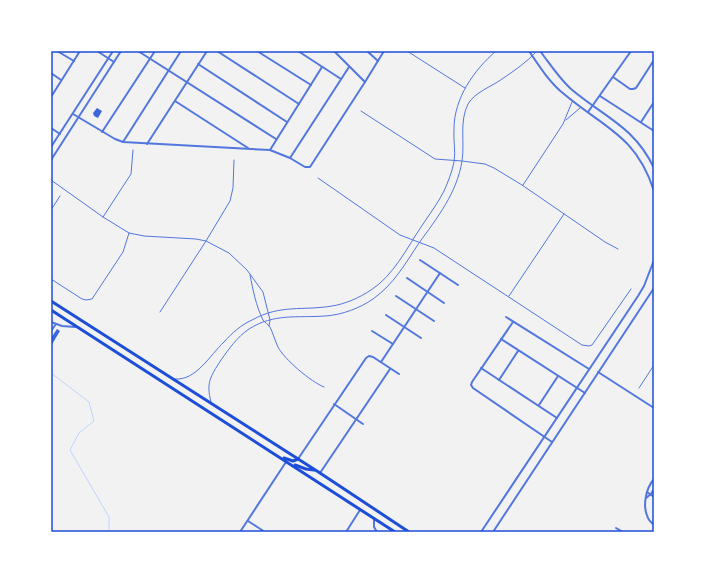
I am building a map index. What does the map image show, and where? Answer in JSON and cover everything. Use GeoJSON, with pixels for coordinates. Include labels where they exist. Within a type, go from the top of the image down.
{"type":"FeatureCollection","features":[{"type":"Feature","properties":{"kind":"main road"},"geometry":{"type":"LineString","coordinates":[[51,301],[328,478],[409,532]]}},
{"type":"Feature","properties":{"kind":"main road"},"geometry":{"type":"LineString","coordinates":[[51,310],[395,532]]}},
{"type":"Feature","properties":{"kind":"main road"},"geometry":{"type":"LineString","coordinates":[[130,361],[134,354]]}},
{"type":"Feature","properties":{"kind":"main road"},"geometry":{"type":"LineString","coordinates":[[272,452],[291,461],[298,459]]}},
{"type":"Feature","properties":{"kind":"main road"},"geometry":{"type":"LineString","coordinates":[[292,465],[314,470]]}},
{"type":"Feature","properties":{"kind":"main road"},"geometry":{"type":"LineString","coordinates":[[328,478],[323,479],[322,482],[328,488]]}},
{"type":"Feature","properties":{"kind":"street"},"geometry":{"type":"LineString","coordinates":[[57,51],[74,61]]}},
{"type":"Feature","properties":{"kind":"street"},"geometry":{"type":"LineString","coordinates":[[51,97],[80,51]]}},
{"type":"Feature","properties":{"kind":"street"},"geometry":{"type":"LineString","coordinates":[[97,51],[114,62]]}},
{"type":"Feature","properties":{"kind":"street"},"geometry":{"type":"LineString","coordinates":[[51,147],[113,51]]}},
{"type":"Feature","properties":{"kind":"street"},"geometry":{"type":"LineString","coordinates":[[51,160],[121,51]]}},
{"type":"Feature","properties":{"kind":"street"},"geometry":{"type":"LineString","coordinates":[[138,51],[276,139]]}},
{"type":"Feature","properties":{"kind":"street"},"geometry":{"type":"LineString","coordinates":[[102,132],[155,51]]}},
{"type":"Feature","properties":{"kind":"street"},"geometry":{"type":"LineString","coordinates":[[122,142],[181,51]]}},
{"type":"Feature","properties":{"kind":"street"},"geometry":{"type":"LineString","coordinates":[[147,144],[207,51]]}},
{"type":"Feature","properties":{"kind":"street"},"geometry":{"type":"LineString","coordinates":[[217,51],[299,104]]}},
{"type":"Feature","properties":{"kind":"street"},"geometry":{"type":"LineString","coordinates":[[257,51],[311,85]]}},
{"type":"Feature","properties":{"kind":"street"},"geometry":{"type":"LineString","coordinates":[[298,51],[341,79]]}},
{"type":"Feature","properties":{"kind":"street"},"geometry":{"type":"LineString","coordinates":[[334,51],[366,82]]}},
{"type":"Feature","properties":{"kind":"street"},"geometry":{"type":"LineString","coordinates":[[367,51],[378,61]]}},
{"type":"Feature","properties":{"kind":"street"},"geometry":{"type":"LineString","coordinates":[[73,114],[119,142],[270,150],[310,168],[366,82],[384,51]]}},
{"type":"Feature","properties":{"kind":"street"},"geometry":{"type":"LineString","coordinates":[[529,51],[558,89],[612,128],[628,144],[644,166],[654,191]]}},
{"type":"Feature","properties":{"kind":"street"},"geometry":{"type":"LineString","coordinates":[[539,51],[565,83],[622,126],[635,138],[654,168]]}},
{"type":"Feature","properties":{"kind":"street"},"geometry":{"type":"LineString","coordinates":[[588,112],[630,51]]}},
{"type":"Feature","properties":{"kind":"street"},"geometry":{"type":"LineString","coordinates":[[613,77],[633,89],[636,88],[654,60]]}},
{"type":"Feature","properties":{"kind":"street"},"geometry":{"type":"LineString","coordinates":[[198,64],[287,122]]}},
{"type":"Feature","properties":{"kind":"street"},"geometry":{"type":"LineString","coordinates":[[270,150],[322,67]]}},
{"type":"Feature","properties":{"kind":"street"},"geometry":{"type":"LineString","coordinates":[[290,158],[350,67]]}},
{"type":"Feature","properties":{"kind":"street"},"geometry":{"type":"LineString","coordinates":[[51,73],[61,80]]}},
{"type":"Feature","properties":{"kind":"street"},"geometry":{"type":"LineString","coordinates":[[600,96],[654,131]]}},
{"type":"Feature","properties":{"kind":"street"},"geometry":{"type":"LineString","coordinates":[[175,101],[249,149]]}},
{"type":"Feature","properties":{"kind":"street"},"geometry":{"type":"LineString","coordinates":[[641,122],[654,102]]}},
{"type":"Feature","properties":{"kind":"street"},"geometry":{"type":"LineString","coordinates":[[51,128],[60,134]]}},
{"type":"Feature","properties":{"kind":"street"},"geometry":{"type":"LineString","coordinates":[[420,260],[458,285]]}},
{"type":"Feature","properties":{"kind":"street"},"geometry":{"type":"LineString","coordinates":[[481,532],[638,296],[652,271],[654,260]]}},
{"type":"Feature","properties":{"kind":"street"},"geometry":{"type":"LineString","coordinates":[[381,362],[417,310],[440,273]]}},
{"type":"Feature","properties":{"kind":"street"},"geometry":{"type":"LineString","coordinates":[[407,278],[444,304]]}},
{"type":"Feature","properties":{"kind":"street"},"geometry":{"type":"LineString","coordinates":[[493,532],[598,372],[654,290]]}},
{"type":"Feature","properties":{"kind":"street"},"geometry":{"type":"LineString","coordinates":[[396,296],[434,321]]}},
{"type":"Feature","properties":{"kind":"street"},"geometry":{"type":"LineString","coordinates":[[386,315],[421,338]]}},
{"type":"Feature","properties":{"kind":"street"},"geometry":{"type":"LineString","coordinates":[[506,317],[589,370]]}},
{"type":"Feature","properties":{"kind":"street"},"geometry":{"type":"LineString","coordinates":[[51,322],[70,327],[77,326]]}},
{"type":"Feature","properties":{"kind":"street"},"geometry":{"type":"LineString","coordinates":[[513,322],[471,386],[552,442]]}},
{"type":"Feature","properties":{"kind":"street"},"geometry":{"type":"LineString","coordinates":[[51,332],[56,324]]}},
{"type":"Feature","properties":{"kind":"street"},"geometry":{"type":"LineString","coordinates":[[372,331],[393,344]]}},
{"type":"Feature","properties":{"kind":"street"},"geometry":{"type":"LineString","coordinates":[[501,339],[585,393]]}},
{"type":"Feature","properties":{"kind":"street"},"geometry":{"type":"LineString","coordinates":[[499,380],[518,351]]}},
{"type":"Feature","properties":{"kind":"street"},"geometry":{"type":"LineString","coordinates":[[298,459],[366,358],[369,356],[373,357],[399,374]]}},
{"type":"Feature","properties":{"kind":"street"},"geometry":{"type":"LineString","coordinates":[[482,368],[557,418]]}},
{"type":"Feature","properties":{"kind":"street"},"geometry":{"type":"LineString","coordinates":[[320,473],[390,369]]}},
{"type":"Feature","properties":{"kind":"street"},"geometry":{"type":"LineString","coordinates":[[598,372],[654,408]]}},
{"type":"Feature","properties":{"kind":"street"},"geometry":{"type":"LineString","coordinates":[[538,405],[558,376]]}},
{"type":"Feature","properties":{"kind":"street"},"geometry":{"type":"LineString","coordinates":[[334,404],[363,424]]}},
{"type":"Feature","properties":{"kind":"street"},"geometry":{"type":"LineString","coordinates":[[240,532],[286,461]]}},
{"type":"Feature","properties":{"kind":"street"},"geometry":{"type":"LineString","coordinates":[[654,478],[646,492],[646,512],[648,519],[654,525]]}},
{"type":"Feature","properties":{"kind":"street"},"geometry":{"type":"LineString","coordinates":[[646,498],[654,489]]}},
{"type":"Feature","properties":{"kind":"street"},"geometry":{"type":"LineString","coordinates":[[646,492],[654,497]]}},
{"type":"Feature","properties":{"kind":"street"},"geometry":{"type":"LineString","coordinates":[[346,532],[361,509]]}},
{"type":"Feature","properties":{"kind":"street"},"geometry":{"type":"LineString","coordinates":[[374,518],[374,527],[376,532]]}},
{"type":"Feature","properties":{"kind":"street"},"geometry":{"type":"LineString","coordinates":[[248,521],[265,532]]}},
{"type":"Feature","properties":{"kind":"street"},"geometry":{"type":"LineString","coordinates":[[616,528],[623,532]]}},
{"type":"Feature","properties":{"kind":"lane"},"geometry":{"type":"LineString","coordinates":[[407,51],[465,89]]}},
{"type":"Feature","properties":{"kind":"lane"},"geometry":{"type":"LineString","coordinates":[[171,378],[180,379],[189,376],[203,365],[222,343],[238,329],[261,315],[292,308],[342,304],[358,298],[372,290],[383,280],[413,240],[443,192],[454,160],[454,123],[465,89],[483,62],[496,51]]}},
{"type":"Feature","properties":{"kind":"lane"},"geometry":{"type":"LineString","coordinates":[[212,404],[208,385],[214,372],[225,354],[241,335],[249,329],[270,320],[288,316],[325,316],[338,314],[358,307],[381,293],[392,283],[450,197],[462,161],[463,120],[465,111],[471,100],[483,90],[502,80],[539,51]]}},
{"type":"Feature","properties":{"kind":"lane"},"geometry":{"type":"LineString","coordinates":[[565,120],[573,101]]}},
{"type":"Feature","properties":{"kind":"lane"},"geometry":{"type":"LineString","coordinates":[[522,185],[565,120],[581,107]]}},
{"type":"Feature","properties":{"kind":"lane"},"geometry":{"type":"LineString","coordinates":[[361,111],[432,158],[485,164],[494,168],[618,249]]}},
{"type":"Feature","properties":{"kind":"lane"},"geometry":{"type":"LineString","coordinates":[[103,217],[130,174],[133,150]]}},
{"type":"Feature","properties":{"kind":"lane"},"geometry":{"type":"LineString","coordinates":[[160,312],[230,201],[233,188],[234,160]]}},
{"type":"Feature","properties":{"kind":"lane"},"geometry":{"type":"LineString","coordinates":[[318,178],[400,235],[434,248],[582,345],[589,346],[594,342],[631,289]]}},
{"type":"Feature","properties":{"kind":"lane"},"geometry":{"type":"LineString","coordinates":[[51,180],[103,217],[129,233],[144,236],[196,239],[206,241],[229,253],[238,260],[263,292],[270,320],[269,326]]}},
{"type":"Feature","properties":{"kind":"lane"},"geometry":{"type":"LineString","coordinates":[[51,210],[60,196]]}},
{"type":"Feature","properties":{"kind":"lane"},"geometry":{"type":"LineString","coordinates":[[509,297],[564,214]]}},
{"type":"Feature","properties":{"kind":"lane"},"geometry":{"type":"LineString","coordinates":[[51,279],[82,299],[89,300],[94,297],[123,252],[129,233]]}},
{"type":"Feature","properties":{"kind":"lane"},"geometry":{"type":"LineString","coordinates":[[250,275],[261,315],[264,322],[269,326],[283,356],[324,387]]}},
{"type":"Feature","properties":{"kind":"lane"},"geometry":{"type":"LineString","coordinates":[[639,388],[654,365]]}},
{"type":"Feature","properties":{"kind":"building"},"geometry":{"type":"Polygon","coordinates":[[[97,108],[102,111],[98,118],[94,116],[93,113],[97,108]]]}},
{"type":"Feature","properties":{"kind":"building"},"geometry":{"type":"Polygon","coordinates":[[[57,329],[60,331],[51,346],[51,338],[57,329]]]}},
{"type":"Feature","properties":{"kind":"waterway"},"geometry":{"type":"LineString","coordinates":[[51,373],[89,402],[94,421],[79,433],[70,450],[109,517],[109,532]]}}]}
